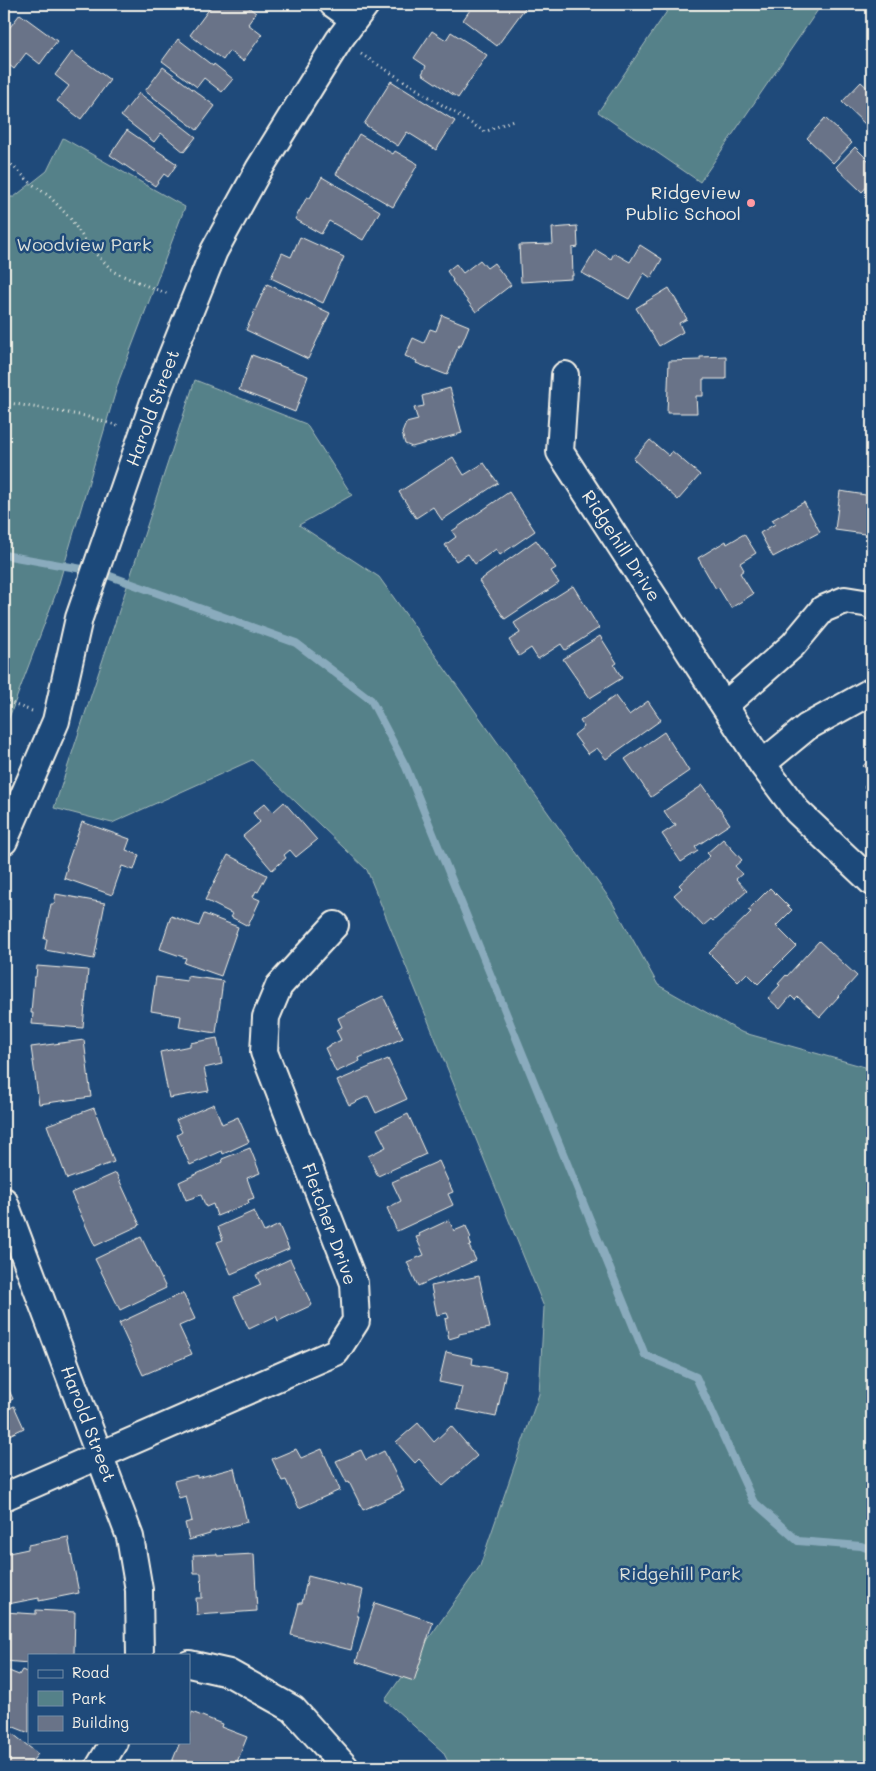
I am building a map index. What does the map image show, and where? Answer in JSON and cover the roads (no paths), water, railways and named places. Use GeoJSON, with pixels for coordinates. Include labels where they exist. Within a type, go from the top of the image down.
{"type":"FeatureCollection","features":[{"type":"Feature","properties":{"kind":"street","name":"Harold Street"},"geometry":{"type":"LineString","coordinates":[[4,841],[56,721],[79,618],[158,390],[214,251],[259,170],[339,40],[351,9]]}},
{"type":"Feature","properties":{"kind":"street","name":"Ridgehill Drive"},"geometry":{"type":"LineString","coordinates":[[565,375],[560,452],[762,764],[797,811],[872,882]]}},
{"type":"Feature","properties":{"kind":"street"},"geometry":{"type":"LineString","coordinates":[[725,705],[793,645],[823,609],[845,600],[870,604],[872,606]]}},
{"type":"Feature","properties":{"kind":"street"},"geometry":{"type":"LineString","coordinates":[[762,764],[807,727],[872,692]]}},
{"type":"Feature","properties":{"kind":"street","name":"Fletcher Drive"},"geometry":{"type":"LineString","coordinates":[[4,1497],[336,1352],[356,1321],[354,1283],[264,1052],[266,1017],[279,986],[335,925]]}},
{"type":"Feature","properties":{"kind":"street","name":"Harold Street"},"geometry":{"type":"LineString","coordinates":[[4,1201],[130,1537],[139,1590],[143,1654]]}},
{"type":"Feature","properties":{"kind":"street"},"geometry":{"type":"LineString","coordinates":[[190,1664],[229,1673],[293,1709],[345,1767]]}},
{"type":"Feature","properties":{"kind":"street"},"geometry":{"type":"LineString","coordinates":[[99,1767],[113,1744]]}},
{"type":"Feature","properties":{"kind":"waterway"},"geometry":{"type":"LineString","coordinates":[[4,555],[99,572],[296,643],[371,700],[406,767],[645,1355],[696,1377],[753,1501],[798,1541],[861,1546],[872,1550]]}},
{"type":"Feature","properties":{"kind":"place","name":"Ridgeview Public School"},"geometry":{"type":"Point","coordinates":[751,203]}},
{"type":"Feature","properties":{"kind":"park label","name":"Woodview Park"},"geometry":{"type":"Point","coordinates":[84,245]}},
{"type":"Feature","properties":{"kind":"park label","name":"Ridgehill Park"},"geometry":{"type":"Point","coordinates":[680,1574]}}]}
